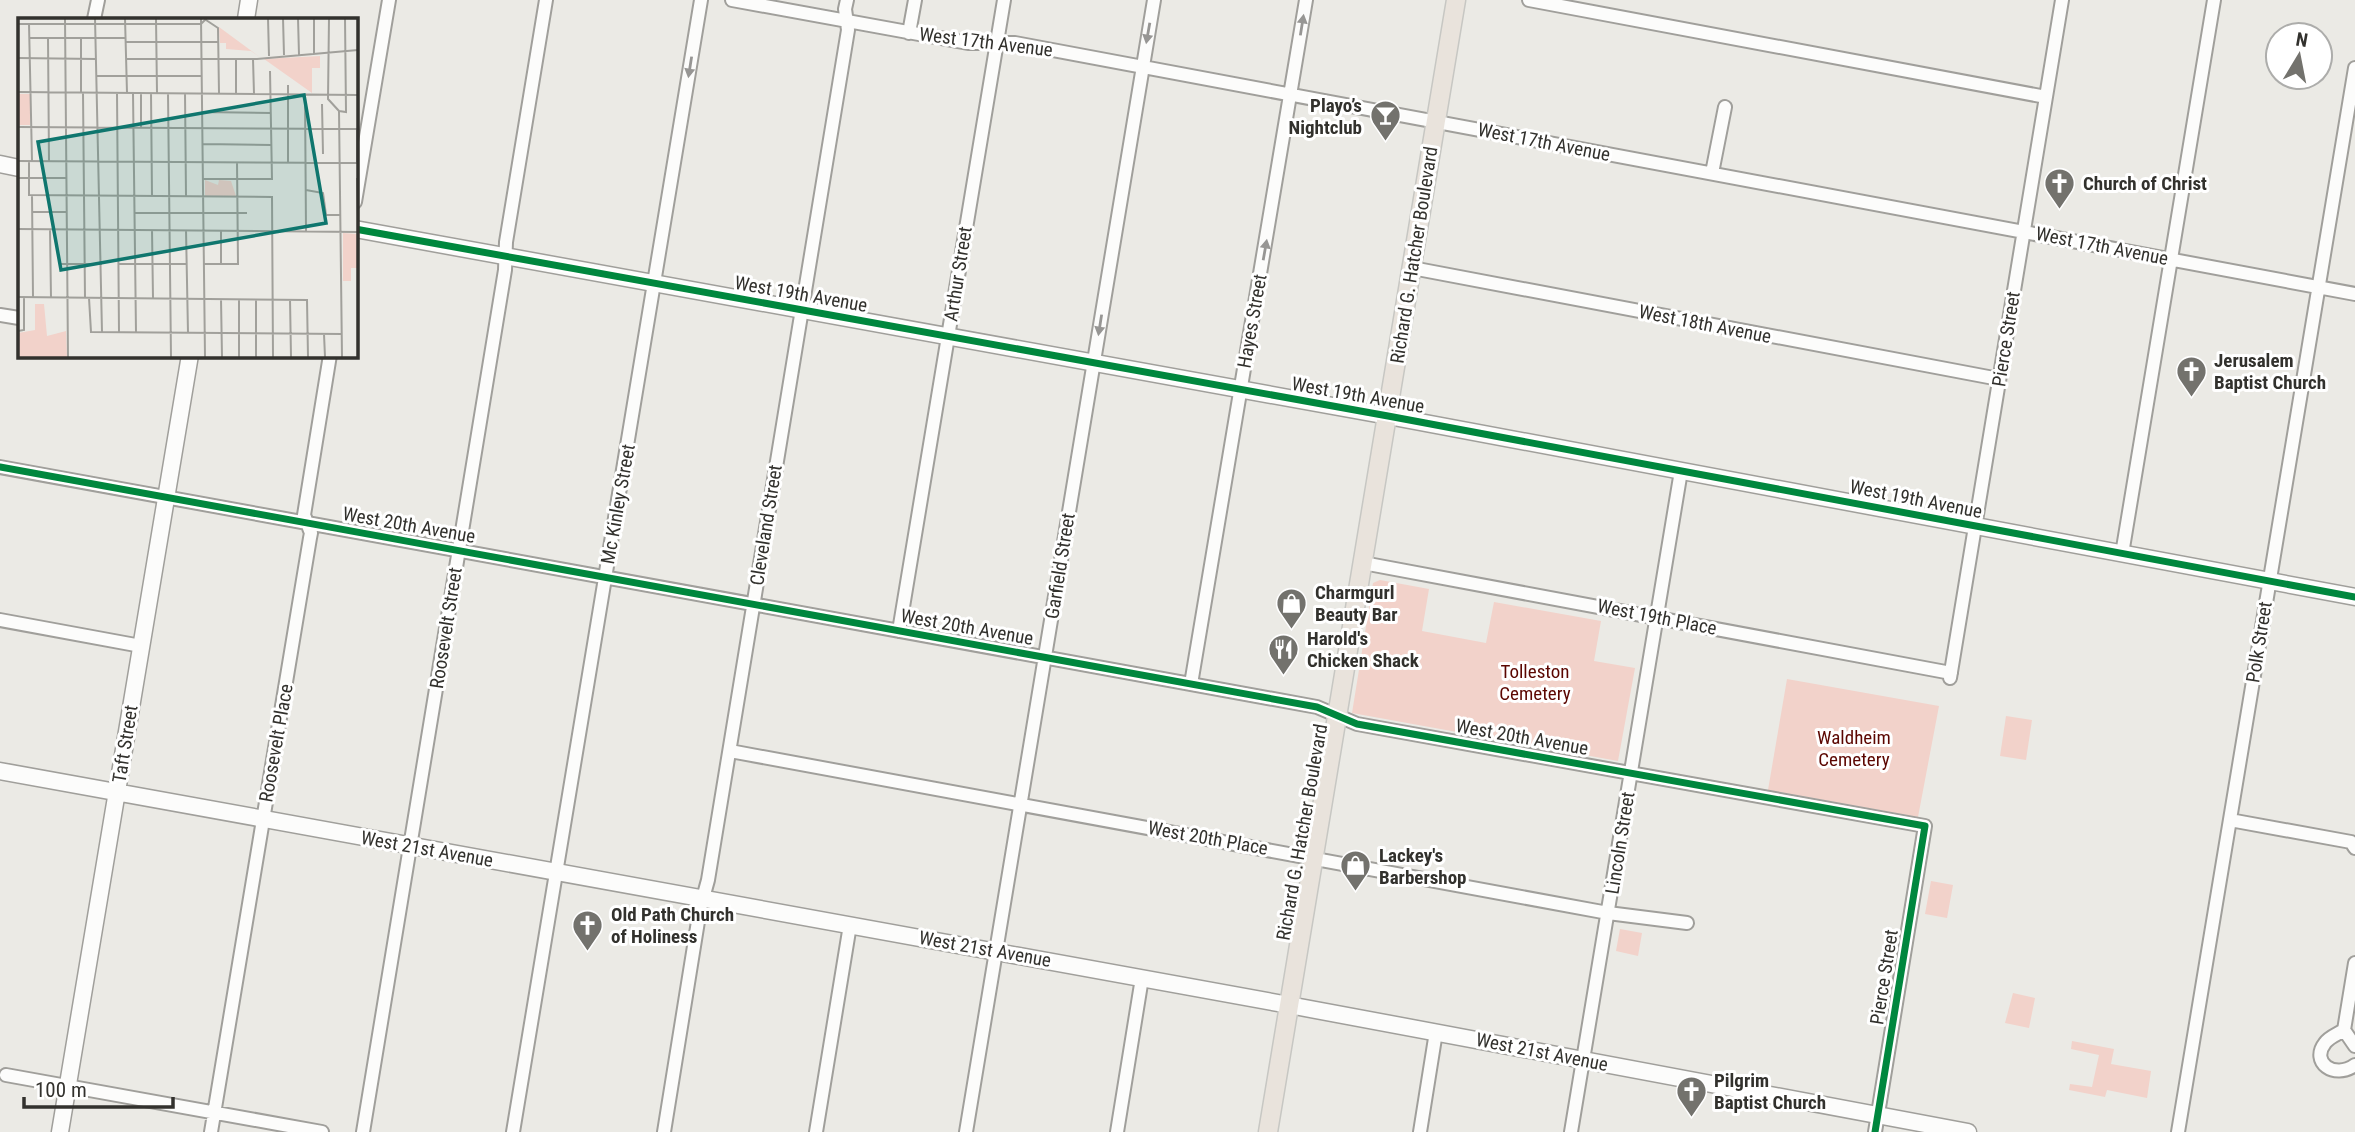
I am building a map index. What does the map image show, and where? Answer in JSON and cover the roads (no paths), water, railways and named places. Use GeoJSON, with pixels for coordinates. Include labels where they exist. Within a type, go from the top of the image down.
{"type":"FeatureCollection","features":[{"type":"Feature","properties":{"kind":"main road","name":"Richard G. Hatcher Boulevard"},"geometry":{"type":"LineString","coordinates":[[1268,1132],[1456,0]]}},
{"type":"Feature","properties":{"kind":"street"},"geometry":{"type":"LineString","coordinates":[[94,18],[97,0]]}},
{"type":"Feature","properties":{"kind":"street"},"geometry":{"type":"LineString","coordinates":[[246,18],[249,0]]}},
{"type":"Feature","properties":{"kind":"street"},"geometry":{"type":"LineString","coordinates":[[357,190],[388,0]]}},
{"type":"Feature","properties":{"kind":"street","name":"Roosevelt Street"},"geometry":{"type":"LineString","coordinates":[[363,1132],[546,0]]}},
{"type":"Feature","properties":{"kind":"street","name":"Mc Kinley Street"},"geometry":{"type":"LineString","coordinates":[[513,1132],[701,0]]}},
{"type":"Feature","properties":{"kind":"street","name":"West 17th Avenue"},"geometry":{"type":"LineString","coordinates":[[733,0],[968,43],[1015,43],[2355,294]]}},
{"type":"Feature","properties":{"kind":"street","name":"Cleveland Street"},"geometry":{"type":"LineString","coordinates":[[664,1132],[730,751],[848,30],[847,0]]}},
{"type":"Feature","properties":{"kind":"street"},"geometry":{"type":"LineString","coordinates":[[909,33],[915,0]]}},
{"type":"Feature","properties":{"kind":"street","name":"Arthur Street"},"geometry":{"type":"LineString","coordinates":[[899,631],[1004,0]]}},
{"type":"Feature","properties":{"kind":"street","name":"Garfield Street"},"geometry":{"type":"LineString","coordinates":[[966,1132],[1154,0]]}},
{"type":"Feature","properties":{"kind":"street","name":"Hayes Street"},"geometry":{"type":"LineString","coordinates":[[1191,684],[1306,0]]}},
{"type":"Feature","properties":{"kind":"street"},"geometry":{"type":"LineString","coordinates":[[1529,0],[2046,97]]}},
{"type":"Feature","properties":{"kind":"street","name":"Pierce Street"},"geometry":{"type":"LineString","coordinates":[[1950,675],[2062,0]]}},
{"type":"Feature","properties":{"kind":"street"},"geometry":{"type":"LineString","coordinates":[[2122,554],[2214,0]]}},
{"type":"Feature","properties":{"kind":"street","name":"Polk Street"},"geometry":{"type":"LineString","coordinates":[[2178,1132],[2355,68]]}},
{"type":"Feature","properties":{"kind":"street"},"geometry":{"type":"LineString","coordinates":[[1712,173],[1725,107]]}},
{"type":"Feature","properties":{"kind":"street"},"geometry":{"type":"LineString","coordinates":[[0,164],[18,168]]}},
{"type":"Feature","properties":{"kind":"street","name":"West 19th Avenue"},"geometry":{"type":"LineString","coordinates":[[357,229],[1388,416],[2355,597]]}},
{"type":"Feature","properties":{"kind":"street","name":"West 18th Avenue"},"geometry":{"type":"LineString","coordinates":[[1412,268],[1999,379]]}},
{"type":"Feature","properties":{"kind":"street"},"geometry":{"type":"LineString","coordinates":[[0,315],[18,318]]}},
{"type":"Feature","properties":{"kind":"street","name":"Taft Street"},"geometry":{"type":"LineString","coordinates":[[60,1132],[190,357]]}},
{"type":"Feature","properties":{"kind":"street","name":"Roosevelt Place"},"geometry":{"type":"LineString","coordinates":[[211,1132],[311,533],[304,515],[330,357]]}},
{"type":"Feature","properties":{"kind":"street","name":"West 20th Avenue"},"geometry":{"type":"LineString","coordinates":[[0,467],[1317,707],[1357,724],[1925,826]]}},
{"type":"Feature","properties":{"kind":"street","name":"Lincoln Street"},"geometry":{"type":"LineString","coordinates":[[1571,1132],[1681,471]]}},
{"type":"Feature","properties":{"kind":"street","name":"West 19th Place"},"geometry":{"type":"LineString","coordinates":[[1363,563],[1950,675]]}},
{"type":"Feature","properties":{"kind":"street"},"geometry":{"type":"LineString","coordinates":[[0,620],[141,646]]}},
{"type":"Feature","properties":{"kind":"street","name":"West 20th Place"},"geometry":{"type":"LineString","coordinates":[[730,751],[1608,913],[1686,923]]}},
{"type":"Feature","properties":{"kind":"street","name":"West 21st Avenue"},"geometry":{"type":"LineString","coordinates":[[0,771],[996,951],[1968,1132]]}},
{"type":"Feature","properties":{"kind":"street"},"geometry":{"type":"LineString","coordinates":[[2230,820],[2354,843]]}},
{"type":"Feature","properties":{"kind":"street","name":"Pierce Street"},"geometry":{"type":"LineString","coordinates":[[1874,1132],[1925,826]]}},
{"type":"Feature","properties":{"kind":"street"},"geometry":{"type":"LineString","coordinates":[[816,1132],[850,925]]}},
{"type":"Feature","properties":{"kind":"street"},"geometry":{"type":"LineString","coordinates":[[2355,963],[2344,1030],[2355,1046]]}},
{"type":"Feature","properties":{"kind":"street"},"geometry":{"type":"LineString","coordinates":[[1116,1132],[1142,978]]}},
{"type":"Feature","properties":{"kind":"street"},"geometry":{"type":"LineString","coordinates":[[2344,1030],[2324,1043],[2322,1060],[2329,1069],[2336,1072],[2346,1071],[2355,1065]]}},
{"type":"Feature","properties":{"kind":"street"},"geometry":{"type":"LineString","coordinates":[[1420,1132],[1436,1032]]}},
{"type":"Feature","properties":{"kind":"street"},"geometry":{"type":"LineString","coordinates":[[6,1076],[322,1132]]}},
{"type":"Feature","properties":{"kind":"place","name":"Playo’s Nightclub"},"geometry":{"type":"Point","coordinates":[1385,143]}},
{"type":"Feature","properties":{"kind":"place","name":"Church of Christ"},"geometry":{"type":"Point","coordinates":[2060,210]}},
{"type":"Feature","properties":{"kind":"place","name":"Jerusalem Baptist Church"},"geometry":{"type":"Point","coordinates":[2191,398]}},
{"type":"Feature","properties":{"kind":"place","name":"Charmgurl Beauty Bar"},"geometry":{"type":"Point","coordinates":[1292,630]}},
{"type":"Feature","properties":{"kind":"place","name":"Harold's Chicken Shack"},"geometry":{"type":"Point","coordinates":[1284,676]}},
{"type":"Feature","properties":{"kind":"place","name":"Lackey's Barbershop"},"geometry":{"type":"Point","coordinates":[1356,893]}},
{"type":"Feature","properties":{"kind":"place","name":"Old Path Church of Holiness"},"geometry":{"type":"Point","coordinates":[588,952]}},
{"type":"Feature","properties":{"kind":"place","name":"Pilgrim Baptist Church"},"geometry":{"type":"Point","coordinates":[1691,1118]}},
{"type":"Feature","properties":{"kind":"park label","name":"Tolleston Cemetery"},"geometry":{"type":"Point","coordinates":[1535,682]}},
{"type":"Feature","properties":{"kind":"park label","name":"Waldheim Cemetery"},"geometry":{"type":"Point","coordinates":[1854,748]}}]}
